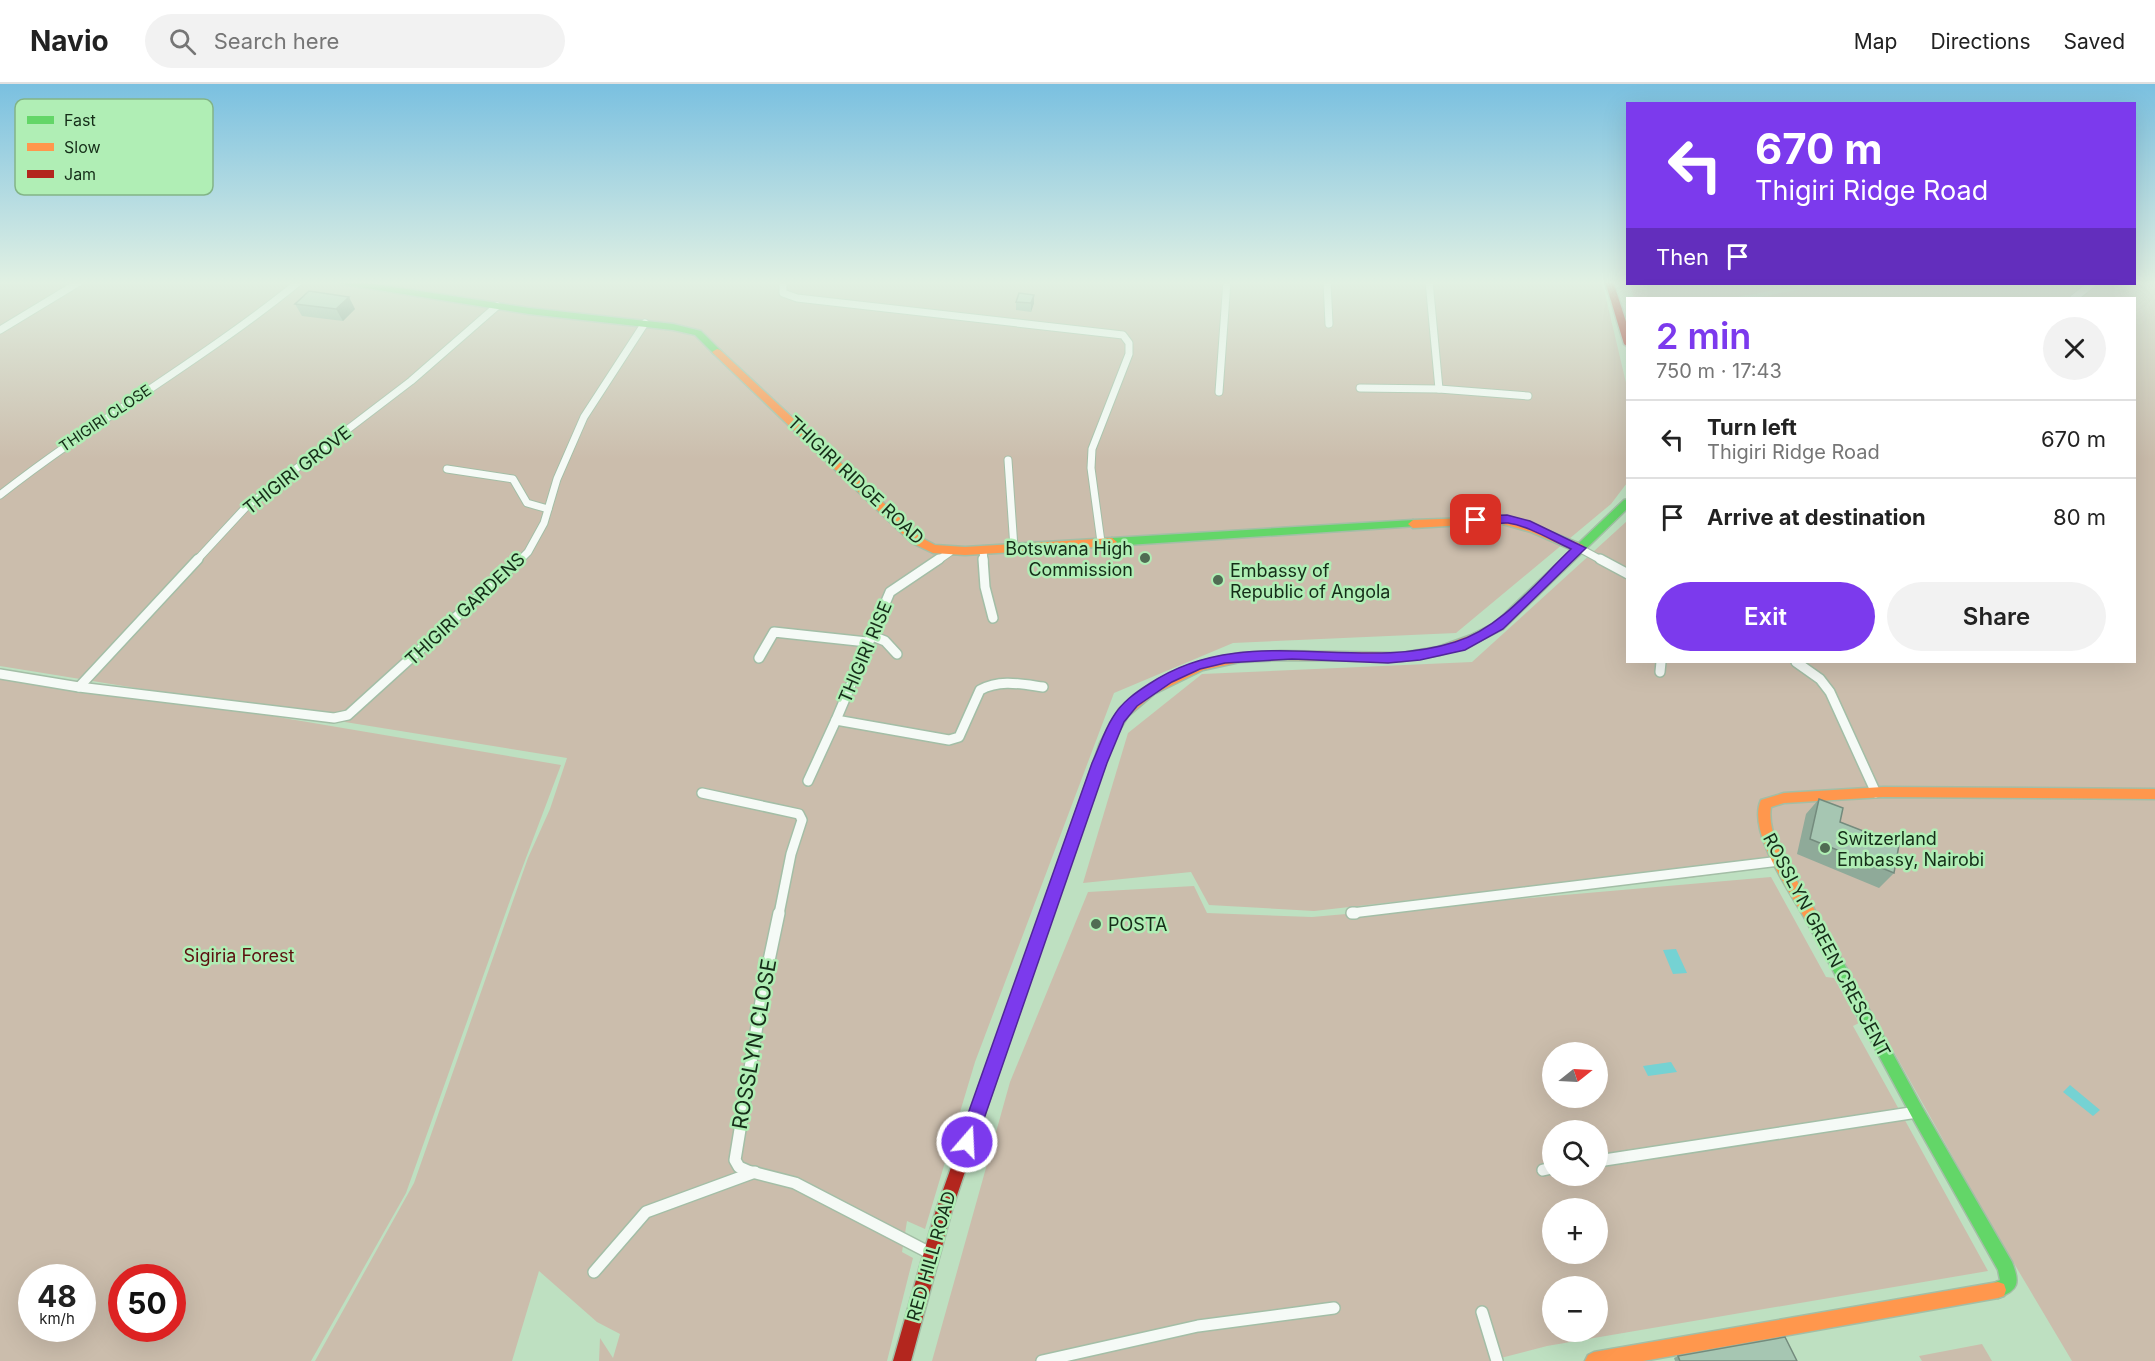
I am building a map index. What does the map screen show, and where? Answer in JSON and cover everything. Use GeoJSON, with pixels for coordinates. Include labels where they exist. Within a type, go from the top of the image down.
{"type":"FeatureCollection","features":[{"type":"Feature","properties":{"kind":"street","name":"THIGIRI CLOSE"},"geometry":{"type":"LineString","coordinates":[[0,495],[76,437],[221,341]]}},
{"type":"Feature","properties":{"kind":"street","name":"THIGIRI GROVE"},"geometry":{"type":"LineString","coordinates":[[79,687],[246,507],[411,381],[457,341]]}},
{"type":"Feature","properties":{"kind":"street","name":"THIGIRI GARDENS"},"geometry":{"type":"LineString","coordinates":[[79,687],[342,718],[354,710],[521,559],[533,544],[548,509],[557,479],[584,417],[634,341]]}},
{"type":"Feature","properties":{"kind":"street","name":"THIGIRI RIDGE ROAD"},"geometry":{"type":"LineString","coordinates":[[708,341],[926,547],[950,552],[1498,519],[1526,524],[1580,548]]}},
{"type":"Feature","properties":{"kind":"street"},"geometry":{"type":"LineString","coordinates":[[1101,542],[1091,456],[1129,354],[1127,341]]}},
{"type":"Feature","properties":{"kind":"street"},"geometry":{"type":"LineString","coordinates":[[1219,392],[1223,341]]}},
{"type":"Feature","properties":{"kind":"street"},"geometry":{"type":"LineString","coordinates":[[1434,341],[1439,390]]}},
{"type":"Feature","properties":{"kind":"street"},"geometry":{"type":"LineString","coordinates":[[1360,388],[1528,396]]}},
{"type":"Feature","properties":{"kind":"street"},"geometry":{"type":"LineString","coordinates":[[1008,460],[1010,518],[1014,548]]}},
{"type":"Feature","properties":{"kind":"street"},"geometry":{"type":"LineString","coordinates":[[447,469],[513,479],[527,503],[548,509]]}},
{"type":"Feature","properties":{"kind":"street","name":"RED HILL ROAD"},"geometry":{"type":"LineString","coordinates":[[902,1361],[930,1252],[1107,742],[1118,719],[1132,702],[1175,675],[1225,658],[1292,654],[1388,658],[1420,655],[1460,646],[1499,626],[1626,504]]}},
{"type":"Feature","properties":{"kind":"street"},"geometry":{"type":"LineString","coordinates":[[1580,548],[1626,573]]}},
{"type":"Feature","properties":{"kind":"street"},"geometry":{"type":"LineString","coordinates":[[983,550],[985,587],[993,618]]}},
{"type":"Feature","properties":{"kind":"street","name":"THIGIRI RISE"},"geometry":{"type":"LineString","coordinates":[[950,552],[890,592],[836,720],[954,739],[962,732],[980,690],[985,686],[1013,682],[1043,687]]}},
{"type":"Feature","properties":{"kind":"street"},"geometry":{"type":"LineString","coordinates":[[759,658],[774,632],[869,638],[885,641],[897,654]]}},
{"type":"Feature","properties":{"kind":"street"},"geometry":{"type":"LineString","coordinates":[[1660,672],[1661,663]]}},
{"type":"Feature","properties":{"kind":"street"},"geometry":{"type":"LineString","coordinates":[[1804,663],[1830,692],[1876,793]]}},
{"type":"Feature","properties":{"kind":"street"},"geometry":{"type":"LineString","coordinates":[[0,674],[79,687]]}},
{"type":"Feature","properties":{"kind":"street"},"geometry":{"type":"LineString","coordinates":[[808,781],[836,720]]}},
{"type":"Feature","properties":{"kind":"street","name":"ROSSLYN CLOSE"},"geometry":{"type":"LineString","coordinates":[[702,793],[793,811],[799,814],[801,820],[791,854],[763,989],[735,1160],[739,1167],[795,1182],[930,1252]]}},
{"type":"Feature","properties":{"kind":"street","name":"ROSSLYN GREEN CRESCENT"},"geometry":{"type":"LineString","coordinates":[[1594,1361],[2000,1290],[2009,1284],[2006,1268],[1917,1112],[1780,861],[1765,831],[1761,813],[1764,804],[1770,800],[1791,796],[1876,793],[2155,794]]}},
{"type":"Feature","properties":{"kind":"street"},"geometry":{"type":"LineString","coordinates":[[1352,913],[1780,861]]}},
{"type":"Feature","properties":{"kind":"street"},"geometry":{"type":"LineString","coordinates":[[1608,1159],[1917,1112]]}},
{"type":"Feature","properties":{"kind":"street"},"geometry":{"type":"LineString","coordinates":[[594,1272],[646,1212],[755,1172]]}},
{"type":"Feature","properties":{"kind":"street"},"geometry":{"type":"LineString","coordinates":[[1042,1361],[1198,1326],[1334,1308]]}},
{"type":"Feature","properties":{"kind":"street"},"geometry":{"type":"LineString","coordinates":[[1482,1312],[1492,1353],[1497,1361]]}},
{"type":"Feature","properties":{"kind":"green space"},"geometry":{"type":"Polygon","coordinates":[[[0,341],[1616,341],[1626,383],[1626,484],[1611,504],[1456,633],[1233,643],[1114,693],[975,1062],[925,1229],[907,1221],[902,1252],[913,1258],[887,1361],[599,1361],[600,1338],[613,1358],[620,1334],[597,1322],[539,1271],[512,1361],[315,1361],[414,1183],[528,858],[550,809],[567,758],[0,666],[0,341]]]}},
{"type":"Feature","properties":{"kind":"green space"},"geometry":{"type":"Polygon","coordinates":[[[2136,341],[2155,341],[2155,1361],[2072,1361],[1987,1218],[1789,865],[1688,878],[1411,900],[1314,911],[1209,905],[1191,872],[1083,883],[1128,733],[1202,674],[1472,662],[1626,522],[1626,663],[2136,663],[2136,341]]]}},
{"type":"Feature","properties":{"kind":"green space","name":"Sigiria Forest"},"geometry":{"type":"Polygon","coordinates":[[[0,670],[561,765],[512,895],[406,1193],[311,1361],[0,1361],[0,670]]]}},
{"type":"Feature","properties":{"kind":"green space"},"geometry":{"type":"Polygon","coordinates":[[[1771,877],[1826,977],[1834,978],[1859,1023],[1853,1026],[1988,1271],[1608,1336],[1608,1276],[1542,1276],[1542,1342],[1571,1342],[1489,1361],[932,1361],[1010,1082],[1088,892],[1194,886],[1207,913],[1312,917],[1771,877]]]}},
{"type":"Feature","properties":{"kind":"green space"},"geometry":{"type":"Polygon","coordinates":[[[1982,1344],[1992,1361],[1922,1361],[1919,1356],[1982,1344]]]}},
{"type":"Feature","properties":{"kind":"water"},"geometry":{"type":"Polygon","coordinates":[[[1676,949],[1687,973],[1673,974],[1663,950],[1676,949]]]}},
{"type":"Feature","properties":{"kind":"water"},"geometry":{"type":"Polygon","coordinates":[[[1671,1062],[1677,1072],[1648,1076],[1643,1066],[1671,1062]]]}},
{"type":"Feature","properties":{"kind":"water"},"geometry":{"type":"Polygon","coordinates":[[[2070,1085],[2100,1110],[2093,1116],[2063,1092],[2070,1085]]]}},
{"type":"Feature","properties":{"kind":"building"},"geometry":{"type":"Polygon","coordinates":[[[1819,799],[1843,808],[1840,822],[1899,845],[1894,873],[1810,839],[1819,799]]]}},
{"type":"Feature","properties":{"kind":"building"},"geometry":{"type":"Polygon","coordinates":[[[1785,1337],[1797,1361],[1680,1361],[1678,1356],[1785,1337]]]}},
{"type":"Feature","properties":{"kind":"traffic: fast"},"geometry":{"type":"LineString","coordinates":[[706,341],[717,352]]}},
{"type":"Feature","properties":{"kind":"traffic: fast"},"geometry":{"type":"LineString","coordinates":[[1477,637],[1499,626],[1626,504]]}},
{"type":"Feature","properties":{"kind":"traffic: fast"},"geometry":{"type":"LineString","coordinates":[[1112,542],[1413,524]]}},
{"type":"Feature","properties":{"kind":"traffic: fast"},"geometry":{"type":"LineString","coordinates":[[996,1060],[1090,789]]}},
{"type":"Feature","properties":{"kind":"traffic: fast"},"geometry":{"type":"LineString","coordinates":[[1813,920],[1917,1112],[2006,1268],[2009,1284],[1998,1290]]}},
{"type":"Feature","properties":{"kind":"traffic: slow"},"geometry":{"type":"LineString","coordinates":[[717,352],[916,540],[933,549],[965,551],[1112,542]]}},
{"type":"Feature","properties":{"kind":"traffic: slow"},"geometry":{"type":"LineString","coordinates":[[1413,524],[1499,520],[1534,529],[1579,548]]}},
{"type":"Feature","properties":{"kind":"traffic: slow"},"geometry":{"type":"LineString","coordinates":[[1090,789],[1106,743],[1123,712],[1150,691],[1201,666],[1240,658],[1281,655],[1401,657],[1440,651],[1477,637]]}},
{"type":"Feature","properties":{"kind":"traffic: slow"},"geometry":{"type":"LineString","coordinates":[[1813,920],[1772,845],[1763,815],[1765,804],[1784,798],[1883,792],[2155,794]]}},
{"type":"Feature","properties":{"kind":"traffic: slow"},"geometry":{"type":"LineString","coordinates":[[1594,1361],[1998,1290]]}},
{"type":"Feature","properties":{"kind":"traffic: jam"},"geometry":{"type":"LineString","coordinates":[[902,1361],[944,1210],[996,1060]]}},
{"type":"Feature","properties":{"kind":"place","name":"Botswana High Commission"},"geometry":{"type":"Point","coordinates":[1145,558]}},
{"type":"Feature","properties":{"kind":"place","name":"Embassy of Republic of Angola"},"geometry":{"type":"Point","coordinates":[1218,580]}},
{"type":"Feature","properties":{"kind":"place","name":"Switzerland Embassy, Nairobi"},"geometry":{"type":"Point","coordinates":[1825,848]}},
{"type":"Feature","properties":{"kind":"place","name":"POSTA"},"geometry":{"type":"Point","coordinates":[1096,924]}},
{"type":"Feature","properties":{"kind":"route"},"geometry":{"type":"LineString","coordinates":[[967,1142],[1107,742],[1118,719],[1132,702],[1167,678],[1197,665],[1225,658],[1264,654],[1388,658],[1420,655],[1460,646],[1499,626],[1580,548],[1526,524],[1507,519],[1476,520]]}}]}
